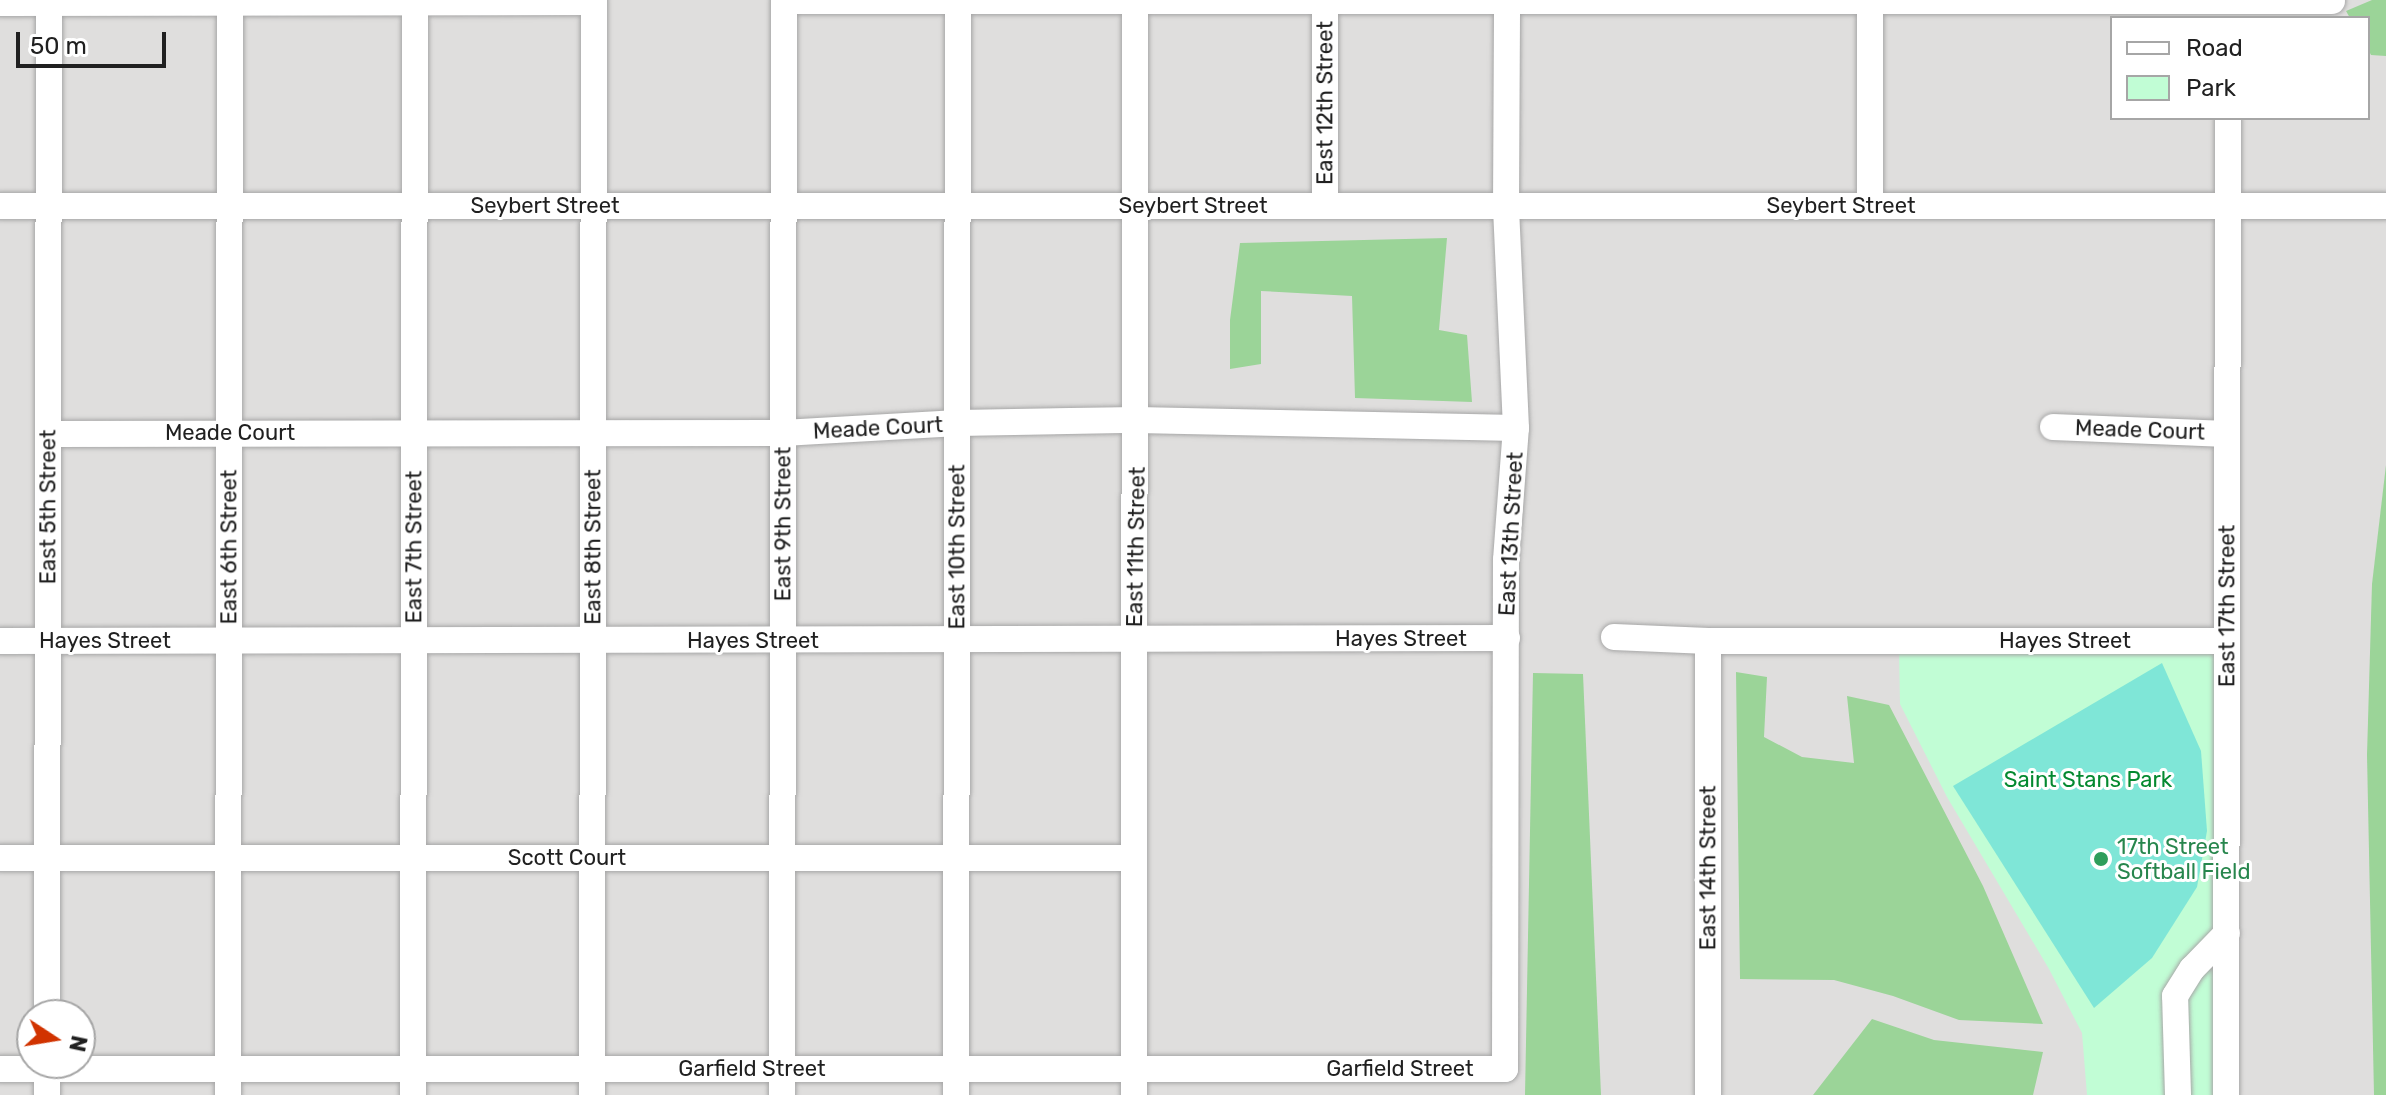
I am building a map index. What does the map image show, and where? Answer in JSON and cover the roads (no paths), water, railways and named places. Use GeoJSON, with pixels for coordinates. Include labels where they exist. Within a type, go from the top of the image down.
{"type":"FeatureCollection","features":[{"type":"Feature","properties":{"kind":"street"},"geometry":{"type":"LineString","coordinates":[[784,0],[2332,1]]}},
{"type":"Feature","properties":{"kind":"street","name":"East 9th Street"},"geometry":{"type":"LineString","coordinates":[[782,1095],[784,0]]}},
{"type":"Feature","properties":{"kind":"street","name":"East 10th Street"},"geometry":{"type":"LineString","coordinates":[[956,1095],[958,0]]}},
{"type":"Feature","properties":{"kind":"street","name":"East 11th Street"},"geometry":{"type":"LineString","coordinates":[[1134,1082],[1135,0]]}},
{"type":"Feature","properties":{"kind":"street","name":"East 12th Street"},"geometry":{"type":"LineString","coordinates":[[1325,0],[1325,206]]}},
{"type":"Feature","properties":{"kind":"street","name":"East 13th Street"},"geometry":{"type":"LineString","coordinates":[[1505,1069],[1506,560],[1516,428],[1506,206],[1507,0]]}},
{"type":"Feature","properties":{"kind":"street"},"geometry":{"type":"LineString","coordinates":[[1870,0],[1870,206]]}},
{"type":"Feature","properties":{"kind":"street","name":"East 5th Street"},"geometry":{"type":"LineString","coordinates":[[47,999],[49,1]]}},
{"type":"Feature","properties":{"kind":"street","name":"East 6th Street"},"geometry":{"type":"LineString","coordinates":[[228,1095],[230,1]]}},
{"type":"Feature","properties":{"kind":"street","name":"East 7th Street"},"geometry":{"type":"LineString","coordinates":[[413,1095],[415,1]]}},
{"type":"Feature","properties":{"kind":"street"},"geometry":{"type":"LineString","coordinates":[[0,3],[594,1]]}},
{"type":"Feature","properties":{"kind":"street","name":"East 8th Street"},"geometry":{"type":"LineString","coordinates":[[592,1095],[594,1]]}},
{"type":"Feature","properties":{"kind":"street","name":"East 17th Street"},"geometry":{"type":"LineString","coordinates":[[2226,1095],[2228,120]]}},
{"type":"Feature","properties":{"kind":"street","name":"Seybert Street"},"geometry":{"type":"LineString","coordinates":[[0,206],[2386,206]]}},
{"type":"Feature","properties":{"kind":"street","name":"Meade Court"},"geometry":{"type":"LineString","coordinates":[[48,434],[783,433],[958,423],[1137,420],[1516,428]]}},
{"type":"Feature","properties":{"kind":"street","name":"Meade Court"},"geometry":{"type":"LineString","coordinates":[[2053,427],[2227,434]]}},
{"type":"Feature","properties":{"kind":"street","name":"Hayes Street"},"geometry":{"type":"LineString","coordinates":[[1614,637],[1708,641],[2227,641]]}},
{"type":"Feature","properties":{"kind":"street","name":"Hayes Street"},"geometry":{"type":"LineString","coordinates":[[0,641],[1507,638]]}},
{"type":"Feature","properties":{"kind":"street","name":"East 14th Street"},"geometry":{"type":"LineString","coordinates":[[1708,641],[1708,1095]]}},
{"type":"Feature","properties":{"kind":"street","name":"Scott Court"},"geometry":{"type":"LineString","coordinates":[[0,858],[1134,858]]}},
{"type":"Feature","properties":{"kind":"street"},"geometry":{"type":"LineString","coordinates":[[2178,1095],[2175,996],[2192,969],[2227,933]]}},
{"type":"Feature","properties":{"kind":"street","name":"Garfield Street"},"geometry":{"type":"LineString","coordinates":[[96,1067],[956,1068],[1134,1082],[1505,1069]]}},
{"type":"Feature","properties":{"kind":"place","name":"17th Street Softball Field"},"geometry":{"type":"Point","coordinates":[2101,859]}},
{"type":"Feature","properties":{"kind":"park label","name":"Saint Stans Park"},"geometry":{"type":"Point","coordinates":[2088,780]}}]}
